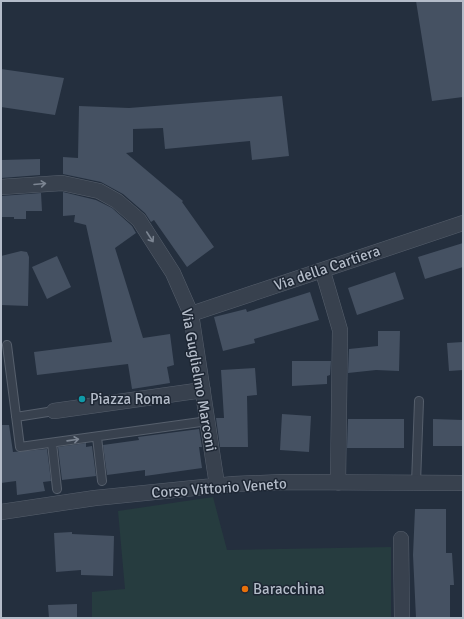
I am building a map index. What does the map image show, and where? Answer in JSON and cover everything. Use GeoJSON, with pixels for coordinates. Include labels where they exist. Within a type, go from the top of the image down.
{"type":"FeatureCollection","features":[{"type":"Feature","properties":{"kind":"street","name":"Via Guglielmo Marconi"},"geometry":{"type":"LineString","coordinates":[[1,187],[62,183],[99,191],[117,201],[138,220],[173,273],[191,314],[204,390],[217,485]]}},
{"type":"Feature","properties":{"kind":"street","name":"Via della Cartiera"},"geometry":{"type":"LineString","coordinates":[[191,314],[463,222]]}},
{"type":"Feature","properties":{"kind":"street"},"geometry":{"type":"LineString","coordinates":[[322,272],[340,330],[338,483]]}},
{"type":"Feature","properties":{"kind":"street"},"geometry":{"type":"LineString","coordinates":[[54,412],[204,390]]}},
{"type":"Feature","properties":{"kind":"street","name":"Corso Vittorio Veneto"},"geometry":{"type":"LineString","coordinates":[[1,512],[95,498],[217,485],[284,482],[463,483]]}},
{"type":"Feature","properties":{"kind":"street"},"geometry":{"type":"LineString","coordinates":[[401,539],[402,618]]}},
{"type":"Feature","properties":{"kind":"lane"},"geometry":{"type":"LineString","coordinates":[[7,345],[20,447],[208,421]]}},
{"type":"Feature","properties":{"kind":"lane"},"geometry":{"type":"LineString","coordinates":[[416,483],[419,401]]}},
{"type":"Feature","properties":{"kind":"lane"},"geometry":{"type":"LineString","coordinates":[[16,417],[54,412]]}},
{"type":"Feature","properties":{"kind":"lane"},"geometry":{"type":"LineString","coordinates":[[97,436],[102,481]]}},
{"type":"Feature","properties":{"kind":"lane"},"geometry":{"type":"LineString","coordinates":[[52,443],[57,489]]}},
{"type":"Feature","properties":{"kind":"green space"},"geometry":{"type":"Polygon","coordinates":[[[213,497],[227,550],[391,547],[391,618],[92,618],[92,592],[125,589],[118,511],[213,497]]]}},
{"type":"Feature","properties":{"kind":"building"},"geometry":{"type":"Polygon","coordinates":[[[416,1],[463,1],[463,97],[432,101],[416,1]]]}},
{"type":"Feature","properties":{"kind":"building"},"geometry":{"type":"Polygon","coordinates":[[[1,69],[64,78],[55,115],[1,107],[1,69]]]}},
{"type":"Feature","properties":{"kind":"building"},"geometry":{"type":"Polygon","coordinates":[[[282,96],[289,156],[252,160],[250,141],[165,149],[163,128],[133,129],[133,152],[126,153],[183,201],[182,202],[214,247],[187,267],[154,220],[151,222],[145,213],[123,194],[101,182],[63,174],[63,157],[78,158],[79,106],[129,108],[282,96]]]}},
{"type":"Feature","properties":{"kind":"building"},"geometry":{"type":"Polygon","coordinates":[[[40,159],[40,175],[1,178],[1,160],[40,159]]]}},
{"type":"Feature","properties":{"kind":"building"},"geometry":{"type":"Polygon","coordinates":[[[63,192],[96,200],[112,208],[132,226],[136,233],[115,248],[143,338],[170,334],[174,365],[167,367],[170,383],[132,389],[128,364],[37,375],[34,352],[112,342],[86,225],[74,222],[75,215],[63,216],[63,192]]]}},
{"type":"Feature","properties":{"kind":"building"},"geometry":{"type":"Polygon","coordinates":[[[41,193],[42,211],[26,211],[26,219],[1,217],[1,196],[41,193]]]}},
{"type":"Feature","properties":{"kind":"building"},"geometry":{"type":"Polygon","coordinates":[[[463,243],[463,267],[425,279],[418,257],[463,243]]]}},
{"type":"Feature","properties":{"kind":"building"},"geometry":{"type":"Polygon","coordinates":[[[21,251],[27,252],[29,257],[28,306],[1,305],[1,256],[21,251]]]}},
{"type":"Feature","properties":{"kind":"building"},"geometry":{"type":"Polygon","coordinates":[[[57,256],[71,287],[47,299],[32,267],[57,256]]]}},
{"type":"Feature","properties":{"kind":"building"},"geometry":{"type":"Polygon","coordinates":[[[395,272],[404,299],[357,315],[348,288],[395,272]]]}},
{"type":"Feature","properties":{"kind":"building"},"geometry":{"type":"Polygon","coordinates":[[[310,292],[319,320],[254,339],[255,343],[223,351],[214,317],[246,309],[247,312],[310,292]]]}},
{"type":"Feature","properties":{"kind":"building"},"geometry":{"type":"Polygon","coordinates":[[[378,331],[400,331],[399,371],[376,370],[348,373],[349,349],[378,346],[378,331]]]}},
{"type":"Feature","properties":{"kind":"building"},"geometry":{"type":"Polygon","coordinates":[[[463,342],[463,370],[449,371],[447,343],[463,342]]]}},
{"type":"Feature","properties":{"kind":"building"},"geometry":{"type":"Polygon","coordinates":[[[292,361],[331,361],[330,375],[327,376],[327,384],[292,386],[292,361]]]}},
{"type":"Feature","properties":{"kind":"building"},"geometry":{"type":"Polygon","coordinates":[[[255,368],[257,395],[247,396],[248,447],[220,447],[216,418],[224,418],[221,370],[255,368]]]}},
{"type":"Feature","properties":{"kind":"building"},"geometry":{"type":"Polygon","coordinates":[[[282,414],[311,416],[309,452],[280,450],[282,414]]]}},
{"type":"Feature","properties":{"kind":"building"},"geometry":{"type":"Polygon","coordinates":[[[348,419],[404,419],[404,448],[347,448],[348,419]]]}},
{"type":"Feature","properties":{"kind":"building"},"geometry":{"type":"Polygon","coordinates":[[[433,419],[463,420],[463,446],[433,446],[433,419]]]}},
{"type":"Feature","properties":{"kind":"building"},"geometry":{"type":"Polygon","coordinates":[[[1,425],[9,425],[13,452],[47,449],[51,481],[43,482],[45,491],[17,495],[16,481],[1,483],[1,425]]]}},
{"type":"Feature","properties":{"kind":"building"},"geometry":{"type":"Polygon","coordinates":[[[199,429],[202,447],[199,447],[202,468],[145,476],[145,470],[107,475],[103,445],[139,440],[138,437],[199,429]]]}},
{"type":"Feature","properties":{"kind":"building"},"geometry":{"type":"Polygon","coordinates":[[[86,443],[86,447],[92,446],[96,476],[62,480],[58,447],[86,443]]]}},
{"type":"Feature","properties":{"kind":"building"},"geometry":{"type":"Polygon","coordinates":[[[415,509],[446,509],[446,553],[452,553],[454,585],[450,585],[450,618],[416,618],[413,555],[415,509]]]}},
{"type":"Feature","properties":{"kind":"building"},"geometry":{"type":"Polygon","coordinates":[[[72,532],[72,534],[114,536],[113,576],[81,575],[81,570],[56,572],[54,533],[72,532]]]}},
{"type":"Feature","properties":{"kind":"building"},"geometry":{"type":"Polygon","coordinates":[[[77,604],[77,618],[49,618],[48,605],[77,604]]]}},
{"type":"Feature","properties":{"kind":"place","name":"Piazza Roma"},"geometry":{"type":"Point","coordinates":[82,399]}},
{"type":"Feature","properties":{"kind":"place","name":"Baracchina"},"geometry":{"type":"Point","coordinates":[245,589]}}]}
